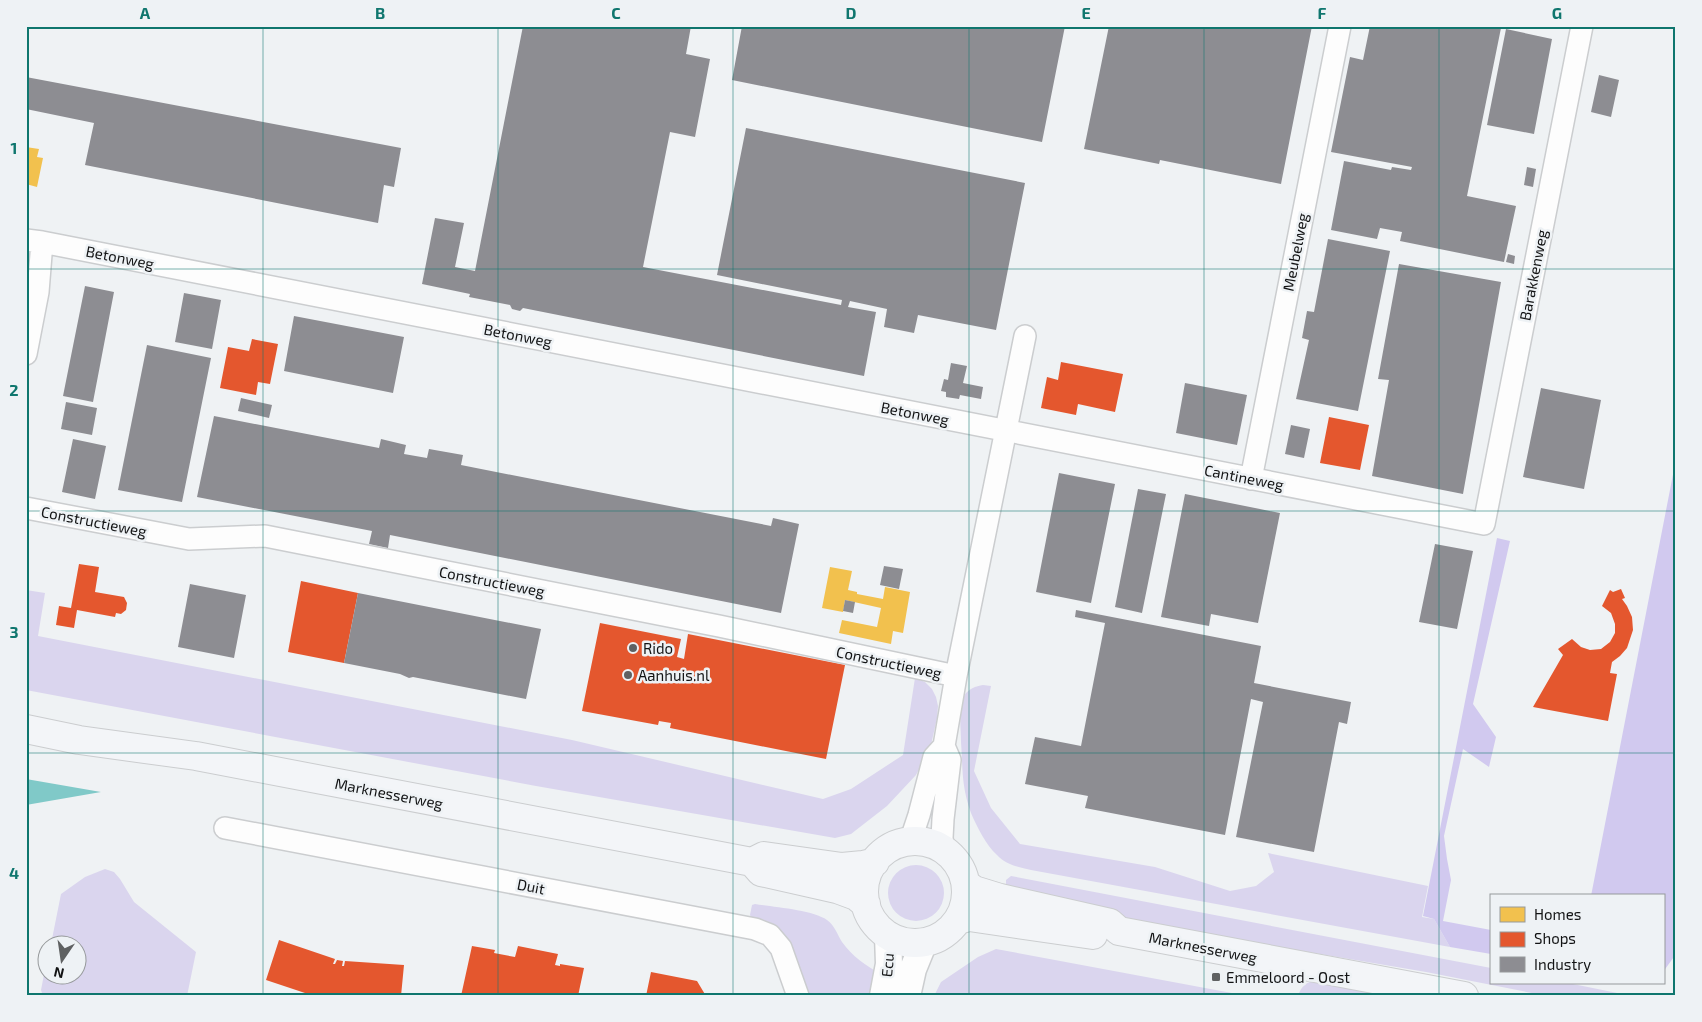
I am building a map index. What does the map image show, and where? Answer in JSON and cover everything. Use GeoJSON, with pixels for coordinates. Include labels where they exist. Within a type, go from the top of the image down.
{"type":"FeatureCollection","features":[{"type":"Feature","properties":{"kind":"main road","name":"Marknesserweg"},"geometry":{"type":"LineString","coordinates":[[26,729],[79,740],[224,762],[752,862],[761,872],[837,889],[856,896],[866,904]]}},
{"type":"Feature","properties":{"kind":"main road"},"geometry":{"type":"LineString","coordinates":[[905,843],[925,843],[944,851],[958,865],[966,884],[965,903],[958,920],[943,935],[934,940],[905,942],[888,935],[874,922],[866,904],[866,882],[869,871],[875,862],[883,853],[905,843]]}},
{"type":"Feature","properties":{"kind":"main road","name":"Marknesserweg"},"geometry":{"type":"LineString","coordinates":[[752,862],[764,856],[842,867],[875,862]]}},
{"type":"Feature","properties":{"kind":"main road","name":"Marknesserweg"},"geometry":{"type":"LineString","coordinates":[[966,884],[974,890],[1000,898],[1110,923],[1119,931],[1464,996]]}},
{"type":"Feature","properties":{"kind":"main road","name":"Marknesserweg"},"geometry":{"type":"LineString","coordinates":[[958,920],[969,917],[1107,937],[1119,931]]}},
{"type":"Feature","properties":{"kind":"street","name":"Meubelweg"},"geometry":{"type":"LineString","coordinates":[[1251,479],[1340,26]]}},
{"type":"Feature","properties":{"kind":"street","name":"Barakkenweg"},"geometry":{"type":"LineString","coordinates":[[1484,524],[1582,26]]}},
{"type":"Feature","properties":{"kind":"street"},"geometry":{"type":"LineString","coordinates":[[26,354],[38,292],[33,240]]}},
{"type":"Feature","properties":{"kind":"street","name":"Betonweg"},"geometry":{"type":"LineString","coordinates":[[33,240],[1005,430]]}},
{"type":"Feature","properties":{"kind":"street","name":"Constructieweg"},"geometry":{"type":"LineString","coordinates":[[905,843],[912,833],[919,815],[934,757],[944,746],[956,676],[1025,336]]}},
{"type":"Feature","properties":{"kind":"street","name":"Cantineweg"},"geometry":{"type":"LineString","coordinates":[[1005,430],[1484,524]]}},
{"type":"Feature","properties":{"kind":"street","name":"Constructieweg"},"geometry":{"type":"LineString","coordinates":[[26,508],[189,539],[264,536],[719,626],[956,676]]}},
{"type":"Feature","properties":{"kind":"street","name":"Constructieweg"},"geometry":{"type":"LineString","coordinates":[[944,746],[950,760],[943,819],[942,838],[944,851]]}},
{"type":"Feature","properties":{"kind":"street","name":"Duit"},"geometry":{"type":"LineString","coordinates":[[225,828],[755,929],[770,935],[781,948],[798,996]]}},
{"type":"Feature","properties":{"kind":"street","name":"Ecu"},"geometry":{"type":"LineString","coordinates":[[884,996],[889,964],[888,935]]}},
{"type":"Feature","properties":{"kind":"street","name":"Ecu"},"geometry":{"type":"LineString","coordinates":[[907,996],[913,969],[924,942]]}},
{"type":"Feature","properties":{"kind":"shaded area"},"geometry":{"type":"Polygon","coordinates":[[[1676,459],[1676,954],[1664,971],[1664,894],[1591,894],[1676,459]]]}},
{"type":"Feature","properties":{"kind":"shaded area"},"geometry":{"type":"Polygon","coordinates":[[[1497,538],[1510,541],[1473,704],[1496,737],[1489,767],[1463,749],[1444,836],[1451,880],[1443,921],[1490,930],[1490,954],[1450,947],[1434,919],[1423,916],[1497,538]]]}},
{"type":"Feature","properties":{"kind":"shaded area"},"geometry":{"type":"Polygon","coordinates":[[[26,590],[45,593],[38,636],[572,740],[823,799],[851,789],[903,755],[915,678],[925,682],[932,689],[938,706],[937,718],[931,745],[916,775],[887,806],[851,834],[835,838],[536,786],[26,690],[26,590]]]}},
{"type":"Feature","properties":{"kind":"shaded area"},"geometry":{"type":"Polygon","coordinates":[[[983,685],[991,686],[974,771],[991,808],[1020,844],[1155,867],[1230,891],[1256,886],[1274,872],[1268,853],[1428,886],[1422,917],[1434,919],[1450,947],[1031,870],[1004,861],[989,846],[971,813],[962,769],[960,719],[962,701],[968,691],[983,685]]]}},
{"type":"Feature","properties":{"kind":"shaded area"},"geometry":{"type":"Polygon","coordinates":[[[910,865],[922,865],[932,869],[940,877],[944,893],[940,909],[932,917],[922,921],[910,921],[900,917],[892,909],[888,899],[888,887],[892,877],[900,869],[910,865]]]}},
{"type":"Feature","properties":{"kind":"shaded area"},"geometry":{"type":"Polygon","coordinates":[[[105,869],[114,872],[134,902],[196,952],[187,996],[43,996],[41,990],[42,984],[88,984],[88,934],[53,934],[61,894],[85,877],[105,869]]]}},
{"type":"Feature","properties":{"kind":"shaded area"},"geometry":{"type":"Polygon","coordinates":[[[1011,876],[1490,968],[1490,984],[1573,984],[1632,996],[1547,996],[1426,972],[1138,923],[1006,892],[1006,880],[1011,876]]]}},
{"type":"Feature","properties":{"kind":"shaded area"},"geometry":{"type":"Polygon","coordinates":[[[752,905],[803,911],[827,920],[850,952],[881,974],[877,996],[808,996],[786,936],[769,922],[751,917],[752,905]]]}},
{"type":"Feature","properties":{"kind":"shaded area"},"geometry":{"type":"Polygon","coordinates":[[[996,949],[1248,996],[934,996],[941,982],[978,957],[996,949]]]}},
{"type":"Feature","properties":{"kind":"shaded area"},"geometry":{"type":"Polygon","coordinates":[[[1316,980],[1402,996],[1298,996],[1305,985],[1316,980]]]}},
{"type":"Feature","properties":{"kind":"water"},"geometry":{"type":"Polygon","coordinates":[[[26,779],[101,792],[26,805],[26,779]]]}},
{"type":"Feature","properties":{"kind":"building: Homes"},"geometry":{"type":"Polygon","coordinates":[[[26,147],[39,149],[37,157],[43,158],[37,187],[26,184],[26,147]]]}},
{"type":"Feature","properties":{"kind":"building: Homes"},"geometry":{"type":"Polygon","coordinates":[[[830,567],[852,571],[848,590],[857,592],[857,594],[883,599],[885,587],[910,592],[903,633],[893,631],[891,644],[839,633],[842,620],[877,627],[881,608],[845,600],[843,612],[822,608],[830,567]]]}},
{"type":"Feature","properties":{"kind":"building: Shops"},"geometry":{"type":"Polygon","coordinates":[[[252,339],[278,344],[270,384],[258,382],[256,395],[220,388],[228,347],[249,351],[252,339]]]}},
{"type":"Feature","properties":{"kind":"building: Shops"},"geometry":{"type":"Polygon","coordinates":[[[1061,362],[1123,374],[1115,412],[1078,404],[1076,415],[1041,408],[1047,377],[1058,380],[1061,362]]]}},
{"type":"Feature","properties":{"kind":"building: Shops"},"geometry":{"type":"Polygon","coordinates":[[[1329,417],[1369,425],[1360,470],[1320,463],[1329,417]]]}},
{"type":"Feature","properties":{"kind":"building: Shops"},"geometry":{"type":"Polygon","coordinates":[[[79,564],[99,567],[95,592],[124,597],[127,603],[126,610],[121,614],[116,613],[115,617],[77,610],[74,628],[56,625],[59,606],[71,608],[79,564]]]}},
{"type":"Feature","properties":{"kind":"building: Shops"},"geometry":{"type":"Polygon","coordinates":[[[301,581],[358,593],[344,663],[288,652],[301,581]]]}},
{"type":"Feature","properties":{"kind":"building: Shops"},"geometry":{"type":"Polygon","coordinates":[[[1621,589],[1625,598],[1622,599],[1632,617],[1633,630],[1627,648],[1612,662],[1610,673],[1617,674],[1608,721],[1533,707],[1563,655],[1558,649],[1572,639],[1581,647],[1590,650],[1601,649],[1610,642],[1615,633],[1615,624],[1611,613],[1602,606],[1610,590],[1613,592],[1621,589]]]}},
{"type":"Feature","properties":{"kind":"building: Shops"},"geometry":{"type":"Polygon","coordinates":[[[600,623],[681,639],[677,657],[684,659],[688,634],[845,665],[826,759],[670,728],[671,723],[659,721],[658,725],[582,711],[600,623]]]}},
{"type":"Feature","properties":{"kind":"building: Shops"},"geometry":{"type":"Polygon","coordinates":[[[279,940],[335,959],[333,964],[337,960],[343,961],[342,966],[344,966],[345,961],[404,965],[401,996],[307,996],[308,994],[266,980],[279,940]]]}},
{"type":"Feature","properties":{"kind":"building: Shops"},"geometry":{"type":"Polygon","coordinates":[[[472,946],[495,950],[494,953],[515,957],[518,946],[558,954],[555,965],[560,966],[560,964],[584,968],[578,996],[461,996],[472,946]]]}},
{"type":"Feature","properties":{"kind":"building: Shops"},"geometry":{"type":"Polygon","coordinates":[[[651,972],[697,981],[706,996],[646,996],[651,972]]]}},
{"type":"Feature","properties":{"kind":"building: Industry"},"geometry":{"type":"Polygon","coordinates":[[[523,26],[691,26],[686,54],[710,59],[695,137],[670,132],[643,267],[841,305],[842,300],[717,275],[746,128],[1025,183],[996,330],[918,315],[914,333],[884,327],[887,309],[850,301],[848,307],[876,312],[864,376],[523,308],[520,311],[512,309],[510,305],[469,297],[470,294],[422,284],[435,218],[464,223],[455,267],[475,271],[523,26]]]}},
{"type":"Feature","properties":{"kind":"building: Industry"},"geometry":{"type":"Polygon","coordinates":[[[742,26],[1065,26],[1042,142],[732,80],[742,26]]]}},
{"type":"Feature","properties":{"kind":"building: Industry"},"geometry":{"type":"Polygon","coordinates":[[[1109,26],[1312,26],[1281,184],[1160,160],[1159,164],[1084,149],[1109,26]]]}},
{"type":"Feature","properties":{"kind":"building: Industry"},"geometry":{"type":"Polygon","coordinates":[[[1370,26],[1490,26],[1501,28],[1467,196],[1516,206],[1504,262],[1400,241],[1402,232],[1380,228],[1377,239],[1331,230],[1344,161],[1391,170],[1392,167],[1411,170],[1412,167],[1331,152],[1350,57],[1363,60],[1370,26]]]}},
{"type":"Feature","properties":{"kind":"building: Industry"},"geometry":{"type":"Polygon","coordinates":[[[1506,29],[1552,39],[1534,134],[1487,125],[1506,29]]]}},
{"type":"Feature","properties":{"kind":"building: Industry"},"geometry":{"type":"Polygon","coordinates":[[[1599,75],[1619,80],[1611,117],[1591,112],[1599,75]]]}},
{"type":"Feature","properties":{"kind":"building: Industry"},"geometry":{"type":"Polygon","coordinates":[[[26,77],[401,148],[394,187],[384,185],[378,223],[85,165],[94,123],[26,109],[26,77]]]}},
{"type":"Feature","properties":{"kind":"building: Industry"},"geometry":{"type":"Polygon","coordinates":[[[1527,167],[1536,169],[1533,187],[1524,185],[1527,167]]]}},
{"type":"Feature","properties":{"kind":"building: Industry"},"geometry":{"type":"Polygon","coordinates":[[[1328,239],[1390,251],[1358,411],[1296,399],[1309,340],[1302,338],[1307,311],[1314,312],[1328,239]]]}},
{"type":"Feature","properties":{"kind":"building: Industry"},"geometry":{"type":"Polygon","coordinates":[[[1508,254],[1515,256],[1514,264],[1506,262],[1508,254]]]}},
{"type":"Feature","properties":{"kind":"building: Industry"},"geometry":{"type":"Polygon","coordinates":[[[1399,264],[1501,282],[1463,494],[1372,476],[1389,380],[1378,379],[1399,264]]]}},
{"type":"Feature","properties":{"kind":"building: Industry"},"geometry":{"type":"Polygon","coordinates":[[[85,286],[114,292],[93,402],[63,396],[85,286]]]}},
{"type":"Feature","properties":{"kind":"building: Industry"},"geometry":{"type":"Polygon","coordinates":[[[184,293],[221,300],[212,349],[175,342],[184,293]]]}},
{"type":"Feature","properties":{"kind":"building: Industry"},"geometry":{"type":"Polygon","coordinates":[[[294,316],[404,337],[393,393],[284,371],[294,316]]]}},
{"type":"Feature","properties":{"kind":"building: Industry"},"geometry":{"type":"Polygon","coordinates":[[[147,345],[211,358],[182,502],[118,490],[147,345]]]}},
{"type":"Feature","properties":{"kind":"building: Industry"},"geometry":{"type":"Polygon","coordinates":[[[951,363],[967,366],[963,383],[983,387],[981,399],[960,395],[959,399],[946,397],[946,392],[941,391],[944,379],[948,380],[951,363]]]}},
{"type":"Feature","properties":{"kind":"building: Industry"},"geometry":{"type":"Polygon","coordinates":[[[1185,383],[1247,395],[1237,445],[1176,433],[1185,383]]]}},
{"type":"Feature","properties":{"kind":"building: Industry"},"geometry":{"type":"Polygon","coordinates":[[[1541,388],[1601,400],[1584,489],[1523,477],[1541,388]]]}},
{"type":"Feature","properties":{"kind":"building: Industry"},"geometry":{"type":"Polygon","coordinates":[[[241,398],[272,405],[269,418],[238,411],[241,398]]]}},
{"type":"Feature","properties":{"kind":"building: Industry"},"geometry":{"type":"Polygon","coordinates":[[[66,402],[97,408],[92,435],[61,429],[66,402]]]}},
{"type":"Feature","properties":{"kind":"building: Industry"},"geometry":{"type":"Polygon","coordinates":[[[214,416],[379,448],[381,439],[406,445],[404,454],[427,458],[429,449],[463,455],[461,465],[771,526],[773,518],[799,524],[781,613],[390,535],[388,548],[369,544],[372,531],[197,497],[214,416]]]}},
{"type":"Feature","properties":{"kind":"building: Industry"},"geometry":{"type":"Polygon","coordinates":[[[1291,425],[1310,429],[1304,458],[1285,454],[1291,425]]]}},
{"type":"Feature","properties":{"kind":"building: Industry"},"geometry":{"type":"Polygon","coordinates":[[[73,439],[106,446],[95,499],[62,492],[73,439]]]}},
{"type":"Feature","properties":{"kind":"building: Industry"},"geometry":{"type":"Polygon","coordinates":[[[1059,473],[1115,484],[1091,603],[1036,592],[1059,473]]]}},
{"type":"Feature","properties":{"kind":"building: Industry"},"geometry":{"type":"Polygon","coordinates":[[[1138,489],[1166,494],[1142,613],[1115,607],[1138,489]]]}},
{"type":"Feature","properties":{"kind":"building: Industry"},"geometry":{"type":"Polygon","coordinates":[[[1185,494],[1280,513],[1258,623],[1211,614],[1209,626],[1161,617],[1185,494]]]}},
{"type":"Feature","properties":{"kind":"building: Industry"},"geometry":{"type":"Polygon","coordinates":[[[1435,544],[1473,551],[1457,629],[1419,622],[1435,544]]]}},
{"type":"Feature","properties":{"kind":"building: Industry"},"geometry":{"type":"Polygon","coordinates":[[[884,566],[903,569],[899,589],[880,585],[884,566]]]}},
{"type":"Feature","properties":{"kind":"building: Industry"},"geometry":{"type":"Polygon","coordinates":[[[190,584],[246,595],[234,658],[178,647],[190,584]]]}},
{"type":"Feature","properties":{"kind":"building: Industry"},"geometry":{"type":"Polygon","coordinates":[[[358,593],[541,629],[526,699],[413,677],[409,678],[400,674],[344,663],[358,593]]]}},
{"type":"Feature","properties":{"kind":"building: Industry"},"geometry":{"type":"Polygon","coordinates":[[[845,600],[855,602],[853,613],[843,611],[845,600]]]}},
{"type":"Feature","properties":{"kind":"building: Industry"},"geometry":{"type":"Polygon","coordinates":[[[1076,610],[1261,646],[1254,683],[1351,702],[1347,724],[1339,722],[1314,852],[1236,837],[1263,702],[1251,699],[1225,835],[1085,808],[1088,796],[1025,784],[1035,737],[1081,746],[1105,623],[1075,617],[1076,610]]]}},
{"type":"Feature","properties":{"kind":"place","name":"Rido"},"geometry":{"type":"Point","coordinates":[633,648]}},
{"type":"Feature","properties":{"kind":"place","name":"Aanhuis.nl"},"geometry":{"type":"Point","coordinates":[628,675]}},
{"type":"Feature","properties":{"kind":"place","name":"Emmeloord - Oost"},"geometry":{"type":"Point","coordinates":[1216,977]}}]}
